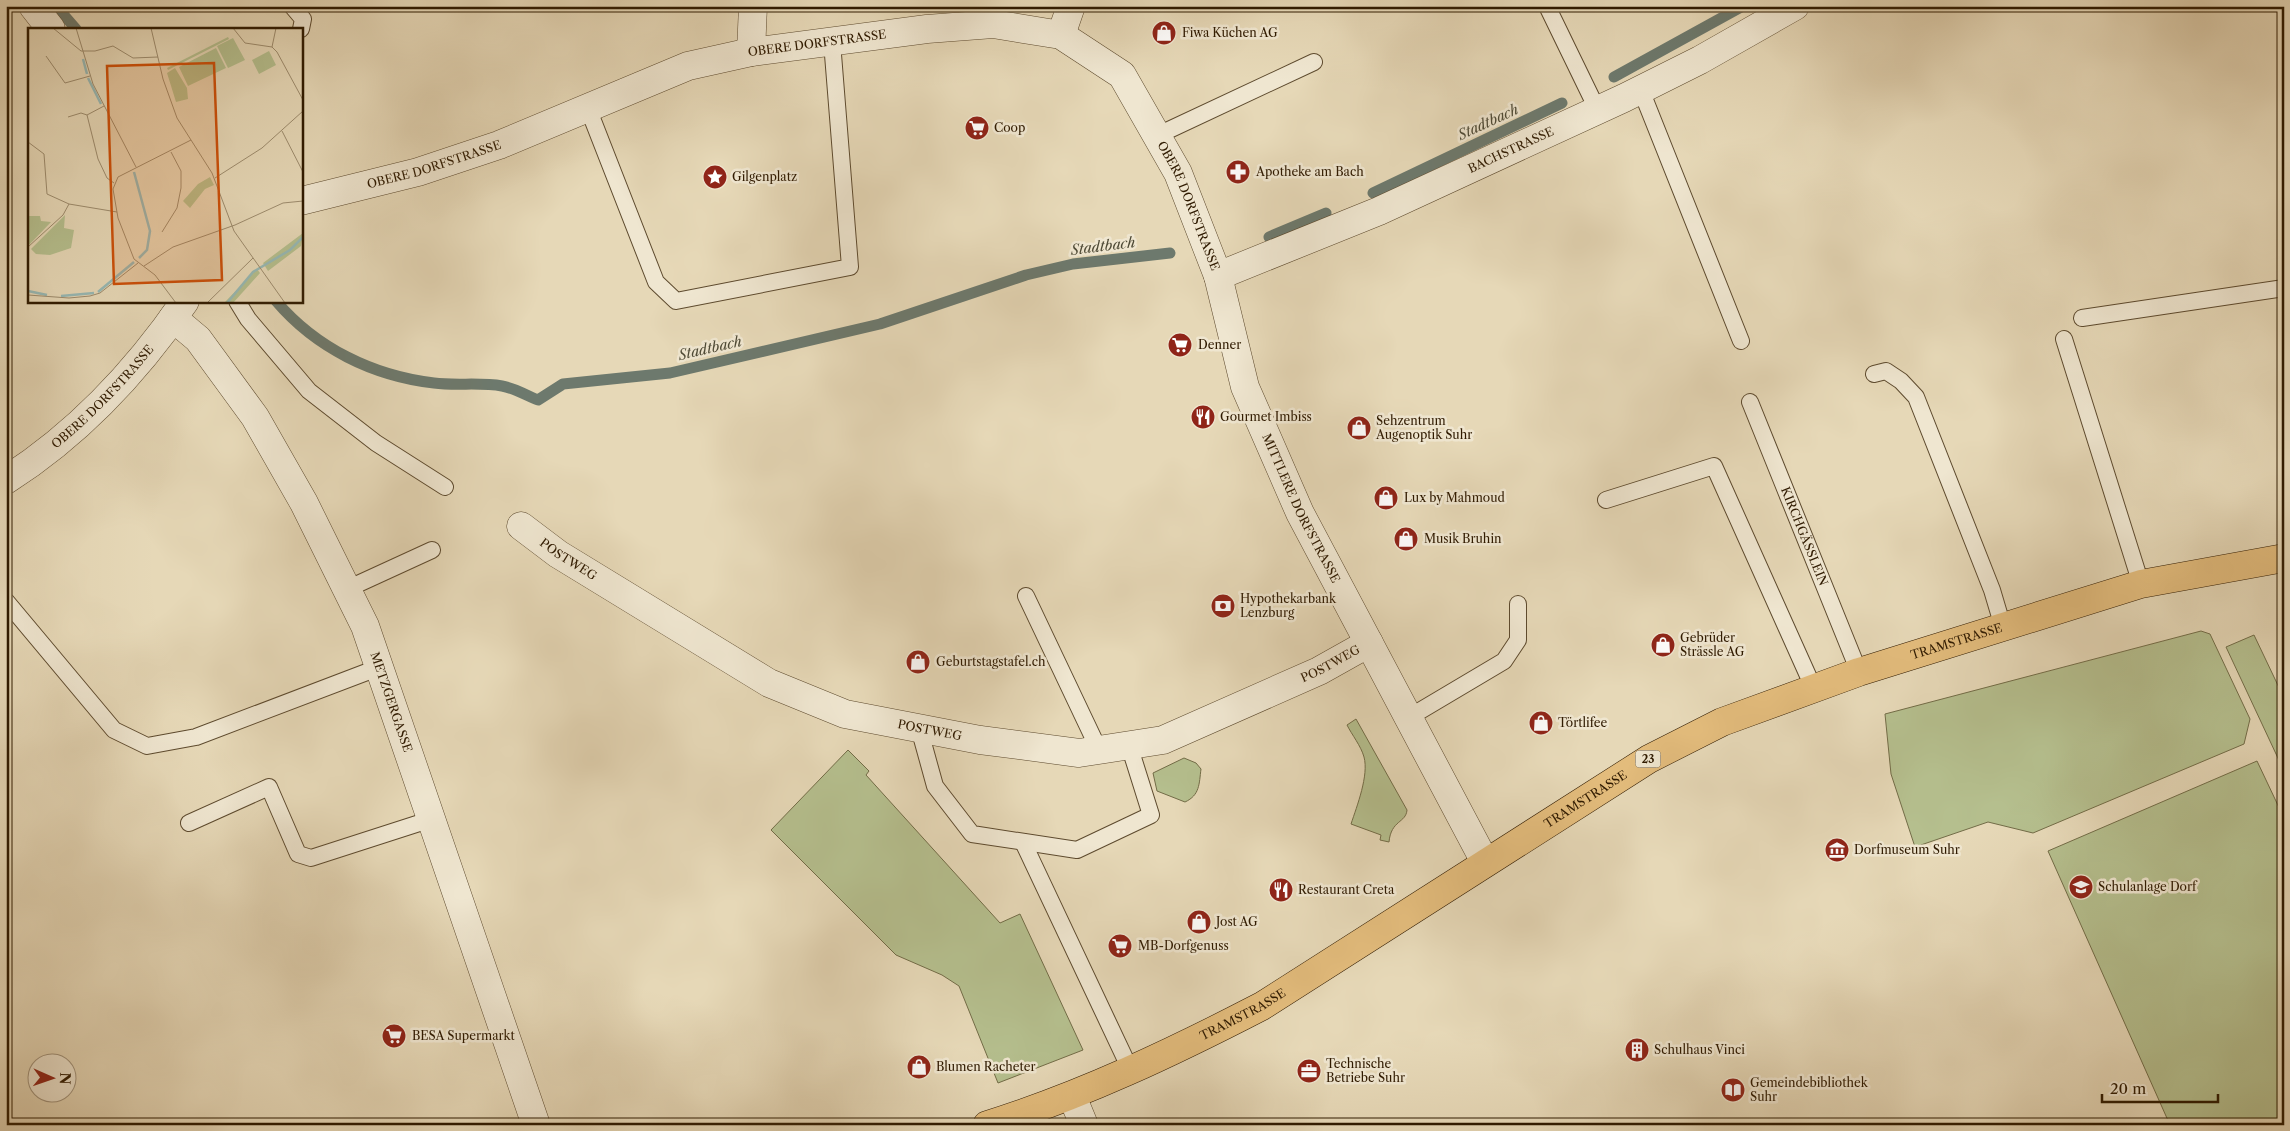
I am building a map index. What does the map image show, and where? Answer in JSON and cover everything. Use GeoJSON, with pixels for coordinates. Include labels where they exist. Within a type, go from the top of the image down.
{"type":"FeatureCollection","features":[{"type":"Feature","properties":{"kind":"main road","name":"TRAMSTRASSE"},"geometry":{"type":"LineString","coordinates":[[987,1125],[1072,1096],[1131,1071],[1262,1006],[1485,862],[1650,759],[1722,722],[1859,672],[2141,584],[2284,558]]}},
{"type":"Feature","properties":{"kind":"street"},"geometry":{"type":"LineString","coordinates":[[33,6],[51,28]]}},
{"type":"Feature","properties":{"kind":"street"},"geometry":{"type":"LineString","coordinates":[[751,52],[753,6]]}},
{"type":"Feature","properties":{"kind":"street"},"geometry":{"type":"LineString","coordinates":[[1061,35],[1070,6]]}},
{"type":"Feature","properties":{"kind":"street","name":"BACHSTRASSE"},"geometry":{"type":"LineString","coordinates":[[1218,276],[1379,211],[1641,90],[1700,60],[1795,6]]}},
{"type":"Feature","properties":{"kind":"street","name":"OBERE DORFSTRASSE"},"geometry":{"type":"LineString","coordinates":[[302,201],[418,172],[499,145],[688,66],[751,52],[928,29],[993,24],[1061,35],[1122,76],[1178,173],[1218,276]]}},
{"type":"Feature","properties":{"kind":"street","name":"MITTLERE DORFSTRASSE"},"geometry":{"type":"LineString","coordinates":[[1218,276],[1245,387],[1300,513],[1485,862]]}},
{"type":"Feature","properties":{"kind":"street","name":"OBERE DORFSTRASSE"},"geometry":{"type":"LineString","coordinates":[[6,480],[27,466],[88,416],[139,361],[179,310]]}},
{"type":"Feature","properties":{"kind":"street","name":"METZGERGASSE"},"geometry":{"type":"LineString","coordinates":[[179,310],[255,417],[304,503],[365,626],[536,1125]]}},
{"type":"Feature","properties":{"kind":"street","name":"POSTWEG"},"geometry":{"type":"LineString","coordinates":[[521,526],[558,554],[769,683],[845,714],[980,740],[1079,753],[1163,740],[1319,671],[1369,643]]}},
{"type":"Feature","properties":{"kind":"street"},"geometry":{"type":"LineString","coordinates":[[1072,1096],[1084,1125]]}},
{"type":"Feature","properties":{"kind":"lane"},"geometry":{"type":"LineString","coordinates":[[292,6],[303,19],[301,28]]}},
{"type":"Feature","properties":{"kind":"lane"},"geometry":{"type":"LineString","coordinates":[[1547,6],[1597,109]]}},
{"type":"Feature","properties":{"kind":"lane"},"geometry":{"type":"LineString","coordinates":[[588,108],[656,282],[676,301],[850,267],[832,42]]}},
{"type":"Feature","properties":{"kind":"lane"},"geometry":{"type":"LineString","coordinates":[[1156,136],[1314,62]]}},
{"type":"Feature","properties":{"kind":"lane"},"geometry":{"type":"LineString","coordinates":[[1641,90],[1741,341]]}},
{"type":"Feature","properties":{"kind":"lane"},"geometry":{"type":"LineString","coordinates":[[2082,318],[2284,288]]}},
{"type":"Feature","properties":{"kind":"lane"},"geometry":{"type":"LineString","coordinates":[[237,302],[248,319],[309,391],[376,443],[445,487]]}},
{"type":"Feature","properties":{"kind":"lane"},"geometry":{"type":"LineString","coordinates":[[2064,339],[2141,584]]}},
{"type":"Feature","properties":{"kind":"lane"},"geometry":{"type":"LineString","coordinates":[[1874,374],[1886,371],[1901,381],[1916,397],[1992,590],[2003,627]]}},
{"type":"Feature","properties":{"kind":"lane","name":"KIRCHGÄSSLEIN"},"geometry":{"type":"LineString","coordinates":[[1750,402],[1859,672]]}},
{"type":"Feature","properties":{"kind":"lane"},"geometry":{"type":"LineString","coordinates":[[1606,500],[1714,466],[1814,689]]}},
{"type":"Feature","properties":{"kind":"lane"},"geometry":{"type":"LineString","coordinates":[[347,589],[432,550]]}},
{"type":"Feature","properties":{"kind":"lane"},"geometry":{"type":"LineString","coordinates":[[1026,596],[1100,750]]}},
{"type":"Feature","properties":{"kind":"lane"},"geometry":{"type":"LineString","coordinates":[[6,600],[114,730],[147,746],[196,737],[380,667]]}},
{"type":"Feature","properties":{"kind":"lane"},"geometry":{"type":"LineString","coordinates":[[1408,718],[1504,661],[1518,640],[1518,604]]}},
{"type":"Feature","properties":{"kind":"lane"},"geometry":{"type":"LineString","coordinates":[[919,728],[934,786],[972,834],[1077,850],[1151,815],[1129,746]]}},
{"type":"Feature","properties":{"kind":"lane"},"geometry":{"type":"LineString","coordinates":[[189,823],[269,787],[298,854],[311,858],[432,819]]}},
{"type":"Feature","properties":{"kind":"lane"},"geometry":{"type":"LineString","coordinates":[[1023,842],[1131,1071]]}},
{"type":"Feature","properties":{"kind":"green space"},"geometry":{"type":"Polygon","coordinates":[[[2201,631],[2210,634],[2250,719],[2244,744],[2033,833],[1988,822],[1915,847],[1891,774],[1885,714],[2201,631]]]}},
{"type":"Feature","properties":{"kind":"green space"},"geometry":{"type":"Polygon","coordinates":[[[2254,635],[2284,698],[2284,771],[2226,647],[2254,635]]]}},
{"type":"Feature","properties":{"kind":"green space"},"geometry":{"type":"Polygon","coordinates":[[[1356,719],[1407,810],[1404,817],[1395,826],[1390,835],[1389,842],[1380,840],[1381,835],[1351,824],[1362,791],[1365,773],[1363,753],[1347,725],[1356,719]]]}},
{"type":"Feature","properties":{"kind":"green space"},"geometry":{"type":"Polygon","coordinates":[[[848,750],[869,771],[866,775],[1000,923],[1020,914],[1083,1050],[998,1083],[959,986],[942,975],[896,955],[771,830],[848,750]]]}},
{"type":"Feature","properties":{"kind":"green space"},"geometry":{"type":"Polygon","coordinates":[[[1184,758],[1196,763],[1201,769],[1196,792],[1194,796],[1185,802],[1157,791],[1153,773],[1184,758]]]}},
{"type":"Feature","properties":{"kind":"green space"},"geometry":{"type":"Polygon","coordinates":[[[2257,761],[2284,818],[2284,1125],[2170,1125],[2048,851],[2257,761]]]}},
{"type":"Feature","properties":{"kind":"waterway","name":"Stadtbach"},"geometry":{"type":"LineString","coordinates":[[56,6],[75,28]]}},
{"type":"Feature","properties":{"kind":"waterway","name":"Stadtbach"},"geometry":{"type":"LineString","coordinates":[[1614,77],[1743,6]]}},
{"type":"Feature","properties":{"kind":"waterway","name":"Stadtbach"},"geometry":{"type":"LineString","coordinates":[[1373,193],[1562,103]]}},
{"type":"Feature","properties":{"kind":"waterway","name":"Stadtbach"},"geometry":{"type":"LineString","coordinates":[[1269,237],[1326,213]]}},
{"type":"Feature","properties":{"kind":"waterway","name":"Stadtbach"},"geometry":{"type":"LineString","coordinates":[[277,302],[309,333],[327,346],[347,357],[389,374],[434,383],[502,386],[538,400],[563,384],[670,373],[880,324],[1026,275],[1073,264],[1170,253]]}},
{"type":"Feature","properties":{"kind":"place","name":"Fiwa Küchen AG"},"geometry":{"type":"Point","coordinates":[1164,33]}},
{"type":"Feature","properties":{"kind":"place","name":"Coop"},"geometry":{"type":"Point","coordinates":[977,128]}},
{"type":"Feature","properties":{"kind":"place","name":"Apotheke am Bach"},"geometry":{"type":"Point","coordinates":[1238,172]}},
{"type":"Feature","properties":{"kind":"place","name":"Gilgenplatz"},"geometry":{"type":"Point","coordinates":[715,177]}},
{"type":"Feature","properties":{"kind":"place","name":"Denner"},"geometry":{"type":"Point","coordinates":[1180,345]}},
{"type":"Feature","properties":{"kind":"place","name":"Gourmet Imbiss"},"geometry":{"type":"Point","coordinates":[1203,417]}},
{"type":"Feature","properties":{"kind":"place","name":"Sehzentrum Augenoptik Suhr"},"geometry":{"type":"Point","coordinates":[1359,428]}},
{"type":"Feature","properties":{"kind":"place","name":"Lux by Mahmoud"},"geometry":{"type":"Point","coordinates":[1386,498]}},
{"type":"Feature","properties":{"kind":"place","name":"Musik Bruhin"},"geometry":{"type":"Point","coordinates":[1406,539]}},
{"type":"Feature","properties":{"kind":"place","name":"Hypothekarbank Lenzburg"},"geometry":{"type":"Point","coordinates":[1223,606]}},
{"type":"Feature","properties":{"kind":"place","name":"Gebrüder Strässle AG"},"geometry":{"type":"Point","coordinates":[1663,645]}},
{"type":"Feature","properties":{"kind":"place","name":"Geburtstagstafel.ch"},"geometry":{"type":"Point","coordinates":[918,662]}},
{"type":"Feature","properties":{"kind":"place","name":"Törtlifee"},"geometry":{"type":"Point","coordinates":[1541,723]}},
{"type":"Feature","properties":{"kind":"place","name":"Dorfmuseum Suhr"},"geometry":{"type":"Point","coordinates":[1837,850]}},
{"type":"Feature","properties":{"kind":"place","name":"Schulanlage Dorf"},"geometry":{"type":"Point","coordinates":[2081,887]}},
{"type":"Feature","properties":{"kind":"place","name":"Restaurant Creta"},"geometry":{"type":"Point","coordinates":[1281,890]}},
{"type":"Feature","properties":{"kind":"place","name":"Jost AG"},"geometry":{"type":"Point","coordinates":[1199,922]}},
{"type":"Feature","properties":{"kind":"place","name":"MB-Dorfgenuss"},"geometry":{"type":"Point","coordinates":[1120,946]}},
{"type":"Feature","properties":{"kind":"place","name":"BESA Supermarkt"},"geometry":{"type":"Point","coordinates":[394,1036]}},
{"type":"Feature","properties":{"kind":"place","name":"Schulhaus Vinci"},"geometry":{"type":"Point","coordinates":[1637,1050]}},
{"type":"Feature","properties":{"kind":"place","name":"Blumen Racheter"},"geometry":{"type":"Point","coordinates":[919,1067]}},
{"type":"Feature","properties":{"kind":"place","name":"Technische Betriebe Suhr"},"geometry":{"type":"Point","coordinates":[1309,1071]}},
{"type":"Feature","properties":{"kind":"place","name":"Gemeindebibliothek Suhr"},"geometry":{"type":"Point","coordinates":[1733,1090]}}]}
